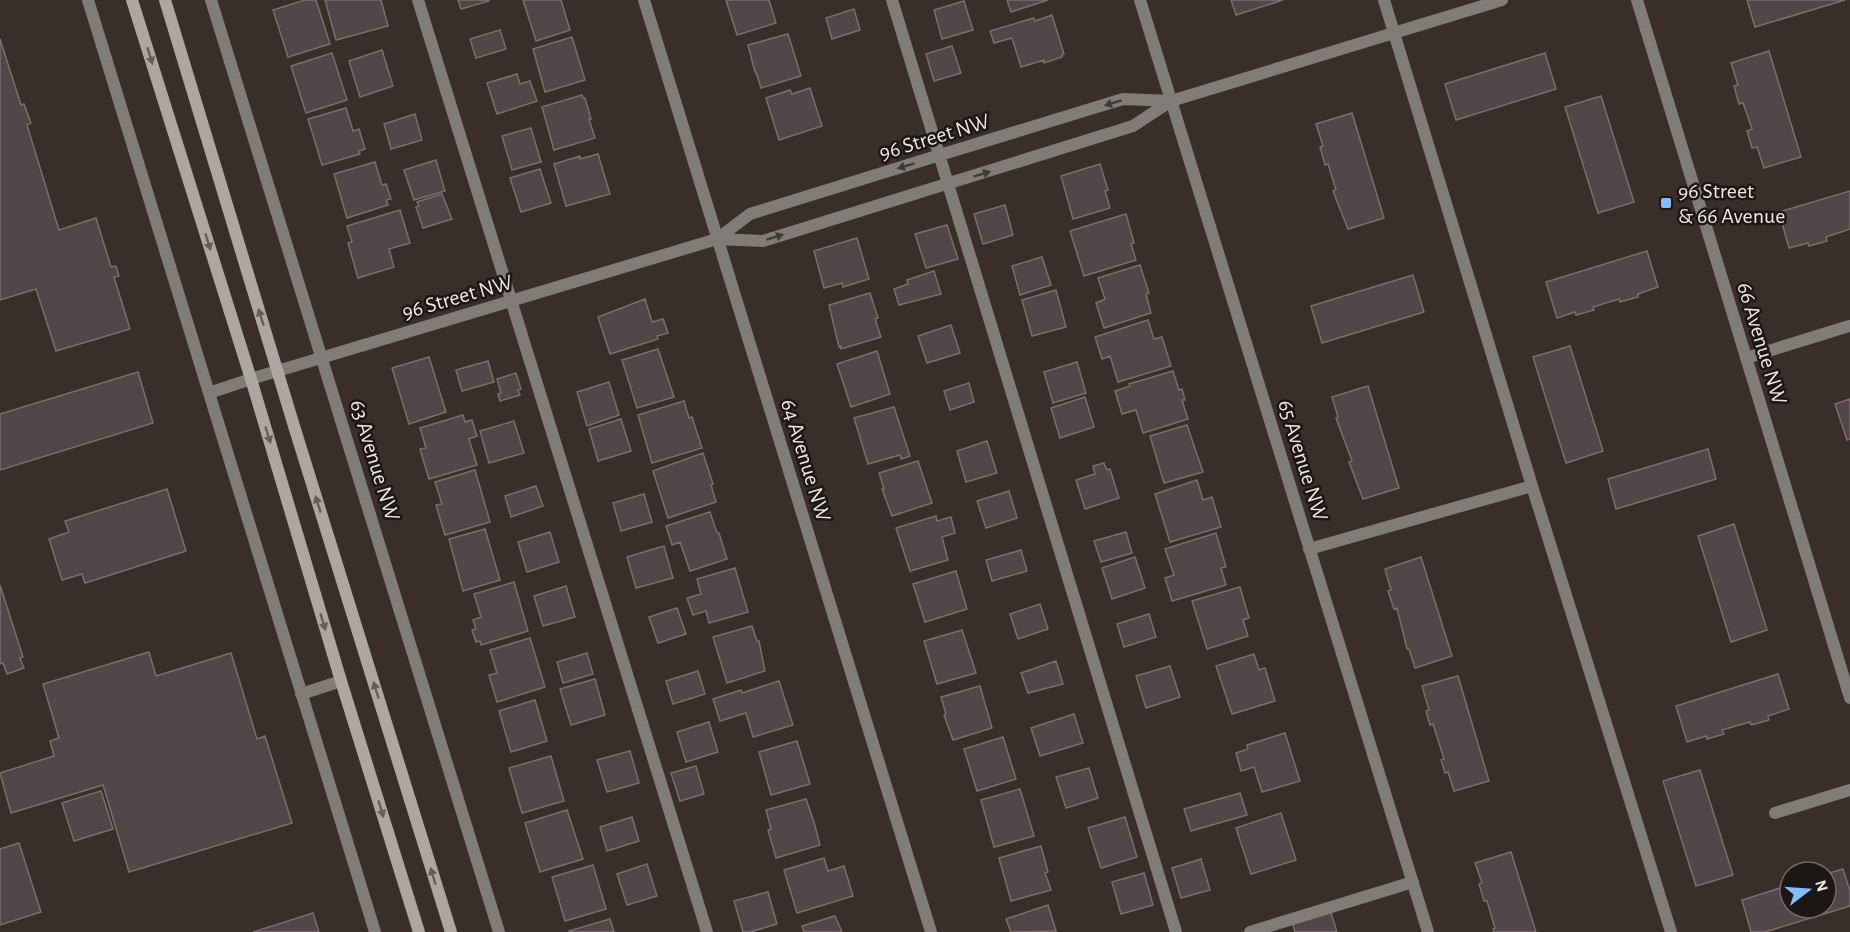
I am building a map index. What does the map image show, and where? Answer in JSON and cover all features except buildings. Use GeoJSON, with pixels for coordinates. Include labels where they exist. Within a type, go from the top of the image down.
{"type":"FeatureCollection","features":[{"type":"Feature","properties":{"kind":"main road"},"geometry":{"type":"LineString","coordinates":[[132,0],[251,379],[419,932]]}},
{"type":"Feature","properties":{"kind":"main road"},"geometry":{"type":"LineString","coordinates":[[165,0],[451,932]]}},
{"type":"Feature","properties":{"kind":"street"},"geometry":{"type":"LineString","coordinates":[[88,0],[375,932]]}},
{"type":"Feature","properties":{"kind":"street","name":"63 Avenue NW"},"geometry":{"type":"LineString","coordinates":[[211,0],[499,932]]}},
{"type":"Feature","properties":{"kind":"street"},"geometry":{"type":"LineString","coordinates":[[417,0],[707,932]]}},
{"type":"Feature","properties":{"kind":"street","name":"64 Avenue NW"},"geometry":{"type":"LineString","coordinates":[[644,0],[931,932]]}},
{"type":"Feature","properties":{"kind":"street"},"geometry":{"type":"LineString","coordinates":[[892,0],[1176,932]]}},
{"type":"Feature","properties":{"kind":"street","name":"65 Avenue NW"},"geometry":{"type":"LineString","coordinates":[[1140,0],[1428,932]]}},
{"type":"Feature","properties":{"kind":"street"},"geometry":{"type":"LineString","coordinates":[[1384,0],[1671,932]]}},
{"type":"Feature","properties":{"kind":"street","name":"96 Street NW"},"geometry":{"type":"LineString","coordinates":[[209,393],[717,239],[763,241],[1133,126],[1171,101],[1502,0]]}},
{"type":"Feature","properties":{"kind":"street","name":"66 Avenue NW"},"geometry":{"type":"LineString","coordinates":[[1637,0],[1850,698]]}},
{"type":"Feature","properties":{"kind":"street","name":"96 Street NW"},"geometry":{"type":"LineString","coordinates":[[717,239],[750,214],[1124,99],[1171,101]]}},
{"type":"Feature","properties":{"kind":"street"},"geometry":{"type":"LineString","coordinates":[[1746,358],[1849,326]]}},
{"type":"Feature","properties":{"kind":"street"},"geometry":{"type":"LineString","coordinates":[[1309,549],[1532,486]]}},
{"type":"Feature","properties":{"kind":"street"},"geometry":{"type":"LineString","coordinates":[[301,694],[341,681]]}},
{"type":"Feature","properties":{"kind":"street"},"geometry":{"type":"LineString","coordinates":[[1775,813],[1850,790]]}},
{"type":"Feature","properties":{"kind":"street"},"geometry":{"type":"LineString","coordinates":[[1250,932],[1413,882]]}},
{"type":"Feature","properties":{"kind":"place","name":"96 Street & 66 Avenue"},"geometry":{"type":"Point","coordinates":[1666,203]}}]}
